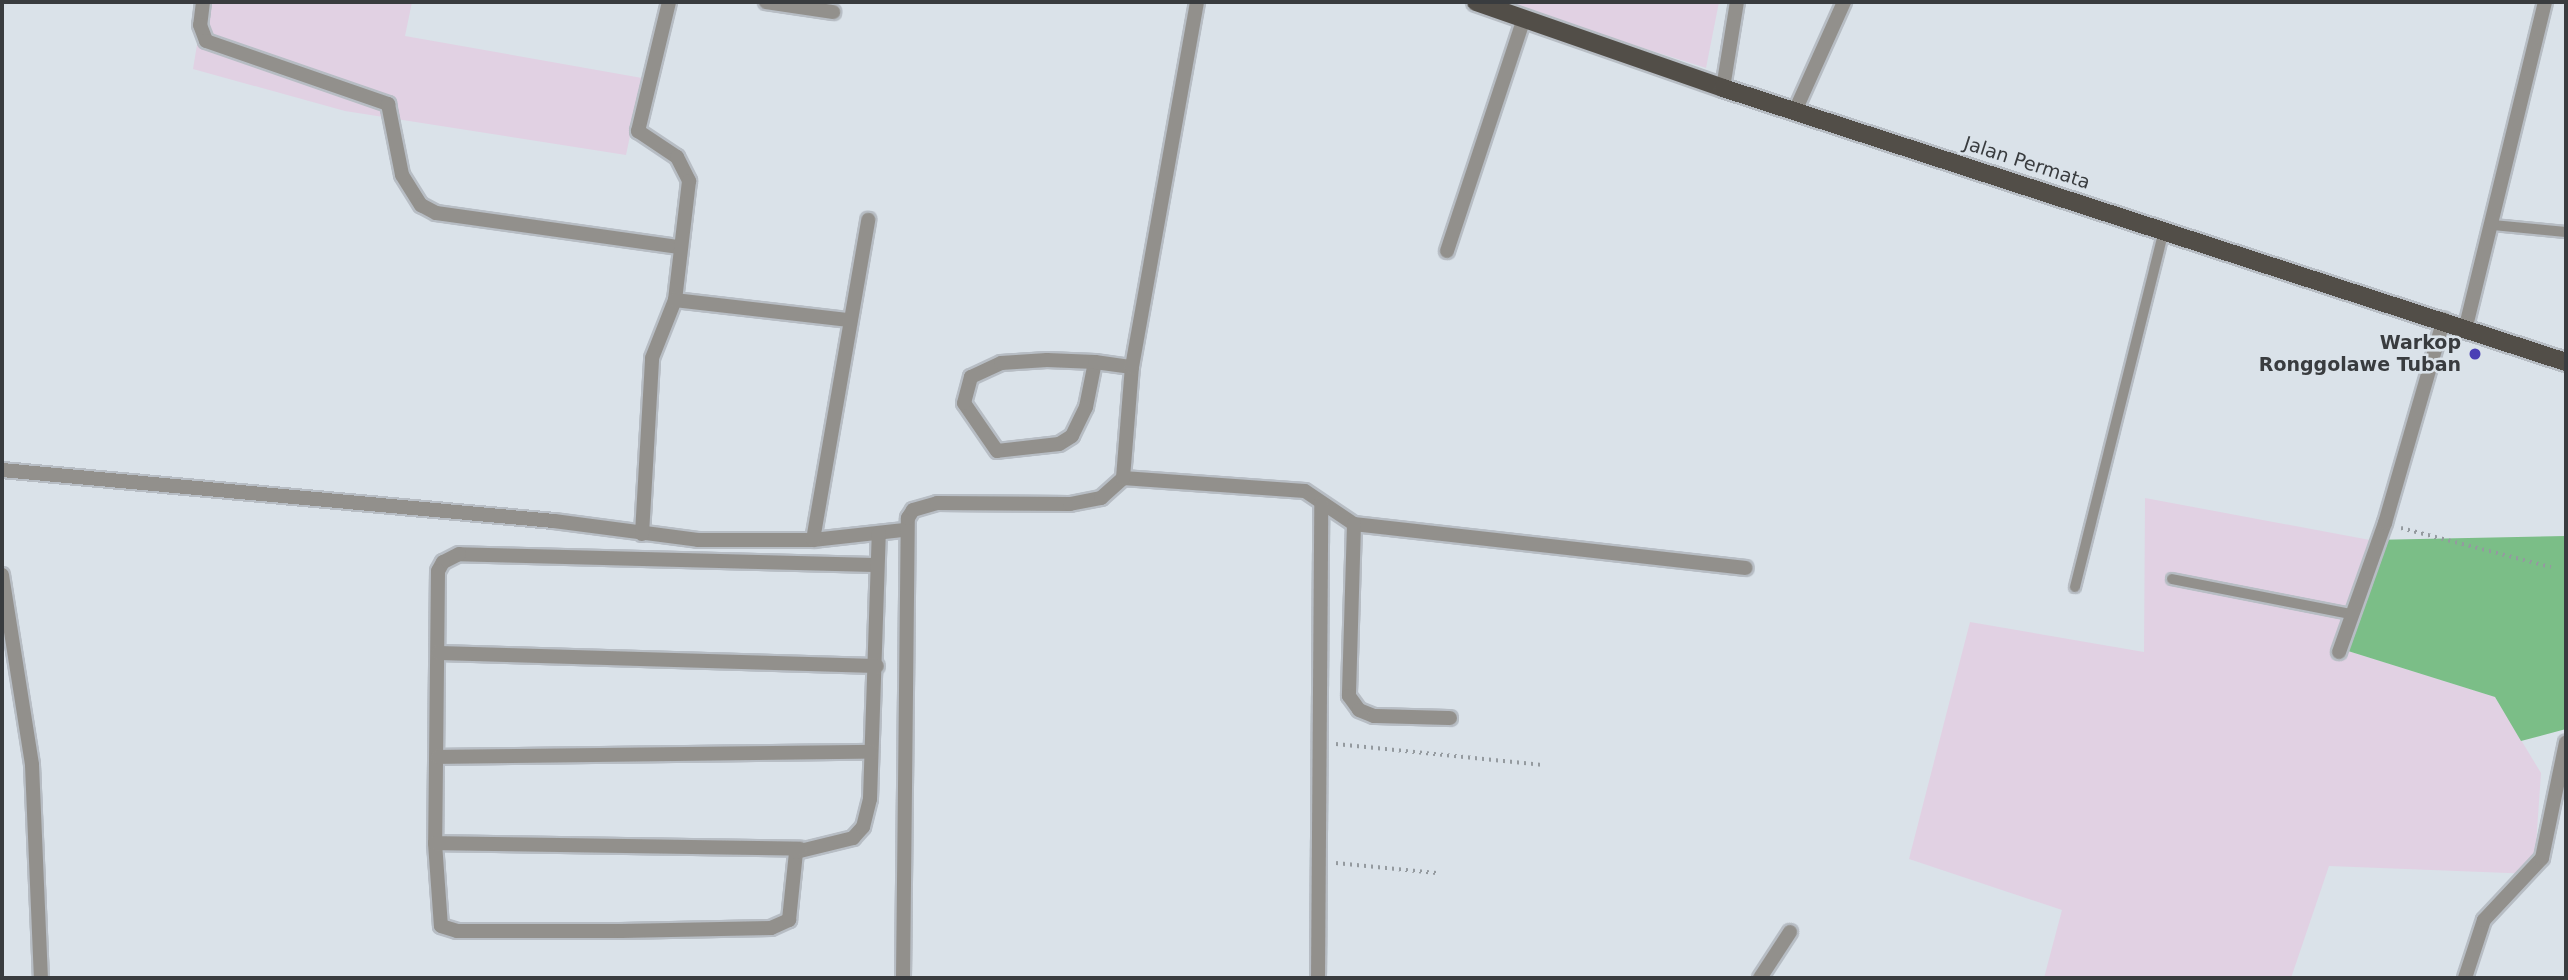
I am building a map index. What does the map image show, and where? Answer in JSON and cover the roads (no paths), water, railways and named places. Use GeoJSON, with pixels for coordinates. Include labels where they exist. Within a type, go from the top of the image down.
{"type":"FeatureCollection","features":[{"type":"Feature","properties":{"kind":"main road","name":"Jalan Permata"},"geometry":{"type":"LineString","coordinates":[[1476,2],[1723,88],[2466,326],[2566,362]]}},
{"type":"Feature","properties":{"kind":"street"},"geometry":{"type":"LineString","coordinates":[[202,2],[200,25],[206,41],[388,104],[402,175],[421,205],[436,213],[678,247]]}},
{"type":"Feature","properties":{"kind":"street"},"geometry":{"type":"LineString","coordinates":[[642,534],[652,358],[675,300],[686,170],[638,131],[668,2]]}},
{"type":"Feature","properties":{"kind":"street"},"geometry":{"type":"LineString","coordinates":[[766,2],[833,12]]}},
{"type":"Feature","properties":{"kind":"street"},"geometry":{"type":"LineString","coordinates":[[904,978],[904,530],[913,510],[923,506],[1070,504],[1101,498],[1122,478],[1132,367],[1197,2]]}},
{"type":"Feature","properties":{"kind":"street"},"geometry":{"type":"LineString","coordinates":[[1723,88],[1737,2]]}},
{"type":"Feature","properties":{"kind":"street"},"geometry":{"type":"LineString","coordinates":[[1795,111],[1844,2]]}},
{"type":"Feature","properties":{"kind":"street"},"geometry":{"type":"LineString","coordinates":[[2466,326],[2493,225],[2545,2]]}},
{"type":"Feature","properties":{"kind":"street"},"geometry":{"type":"LineString","coordinates":[[1447,251],[1524,18]]}},
{"type":"Feature","properties":{"kind":"street"},"geometry":{"type":"LineString","coordinates":[[813,540],[849,320],[869,220]]}},
{"type":"Feature","properties":{"kind":"street"},"geometry":{"type":"LineString","coordinates":[[675,300],[849,320]]}},
{"type":"Feature","properties":{"kind":"street"},"geometry":{"type":"LineString","coordinates":[[2339,652],[2385,523],[2444,319]]}},
{"type":"Feature","properties":{"kind":"street"},"geometry":{"type":"LineString","coordinates":[[1095,362],[1086,407],[1072,436],[1059,444],[997,451],[964,403],[966,384],[992,365],[1095,362],[1132,367]]}},
{"type":"Feature","properties":{"kind":"street"},"geometry":{"type":"LineString","coordinates":[[2,470],[698,540],[813,540],[904,530]]}},
{"type":"Feature","properties":{"kind":"street"},"geometry":{"type":"LineString","coordinates":[[1122,478],[1305,491],[1321,505],[1354,524],[1746,568]]}},
{"type":"Feature","properties":{"kind":"street"},"geometry":{"type":"LineString","coordinates":[[1318,978],[1321,505]]}},
{"type":"Feature","properties":{"kind":"street"},"geometry":{"type":"LineString","coordinates":[[1354,524],[1349,696],[1359,710],[1374,716],[1450,718]]}},
{"type":"Feature","properties":{"kind":"street"},"geometry":{"type":"LineString","coordinates":[[435,843],[800,849],[839,844],[863,827],[877,667],[874,565],[879,533]]}},
{"type":"Feature","properties":{"kind":"street"},"geometry":{"type":"LineString","coordinates":[[800,849],[793,861],[792,915],[782,926],[457,931],[441,926],[436,914],[435,843],[438,571],[451,556],[874,565]]}},
{"type":"Feature","properties":{"kind":"street"},"geometry":{"type":"LineString","coordinates":[[2,575],[32,765],[41,978]]}},
{"type":"Feature","properties":{"kind":"street"},"geometry":{"type":"LineString","coordinates":[[438,653],[877,667]]}},
{"type":"Feature","properties":{"kind":"street"},"geometry":{"type":"LineString","coordinates":[[2465,978],[2484,920],[2542,858],[2566,742]]}},
{"type":"Feature","properties":{"kind":"street"},"geometry":{"type":"LineString","coordinates":[[438,757],[871,752]]}},
{"type":"Feature","properties":{"kind":"street"},"geometry":{"type":"LineString","coordinates":[[1760,978],[1790,932]]}},
{"type":"Feature","properties":{"kind":"lane"},"geometry":{"type":"LineString","coordinates":[[2493,225],[2566,232]]}},
{"type":"Feature","properties":{"kind":"lane"},"geometry":{"type":"LineString","coordinates":[[2075,587],[2164,229]]}},
{"type":"Feature","properties":{"kind":"lane"},"geometry":{"type":"LineString","coordinates":[[2172,579],[2351,614]]}},
{"type":"Feature","properties":{"kind":"place","name":"Warkop Ronggolawe Tuban"},"geometry":{"type":"Point","coordinates":[2475,354]}}]}
